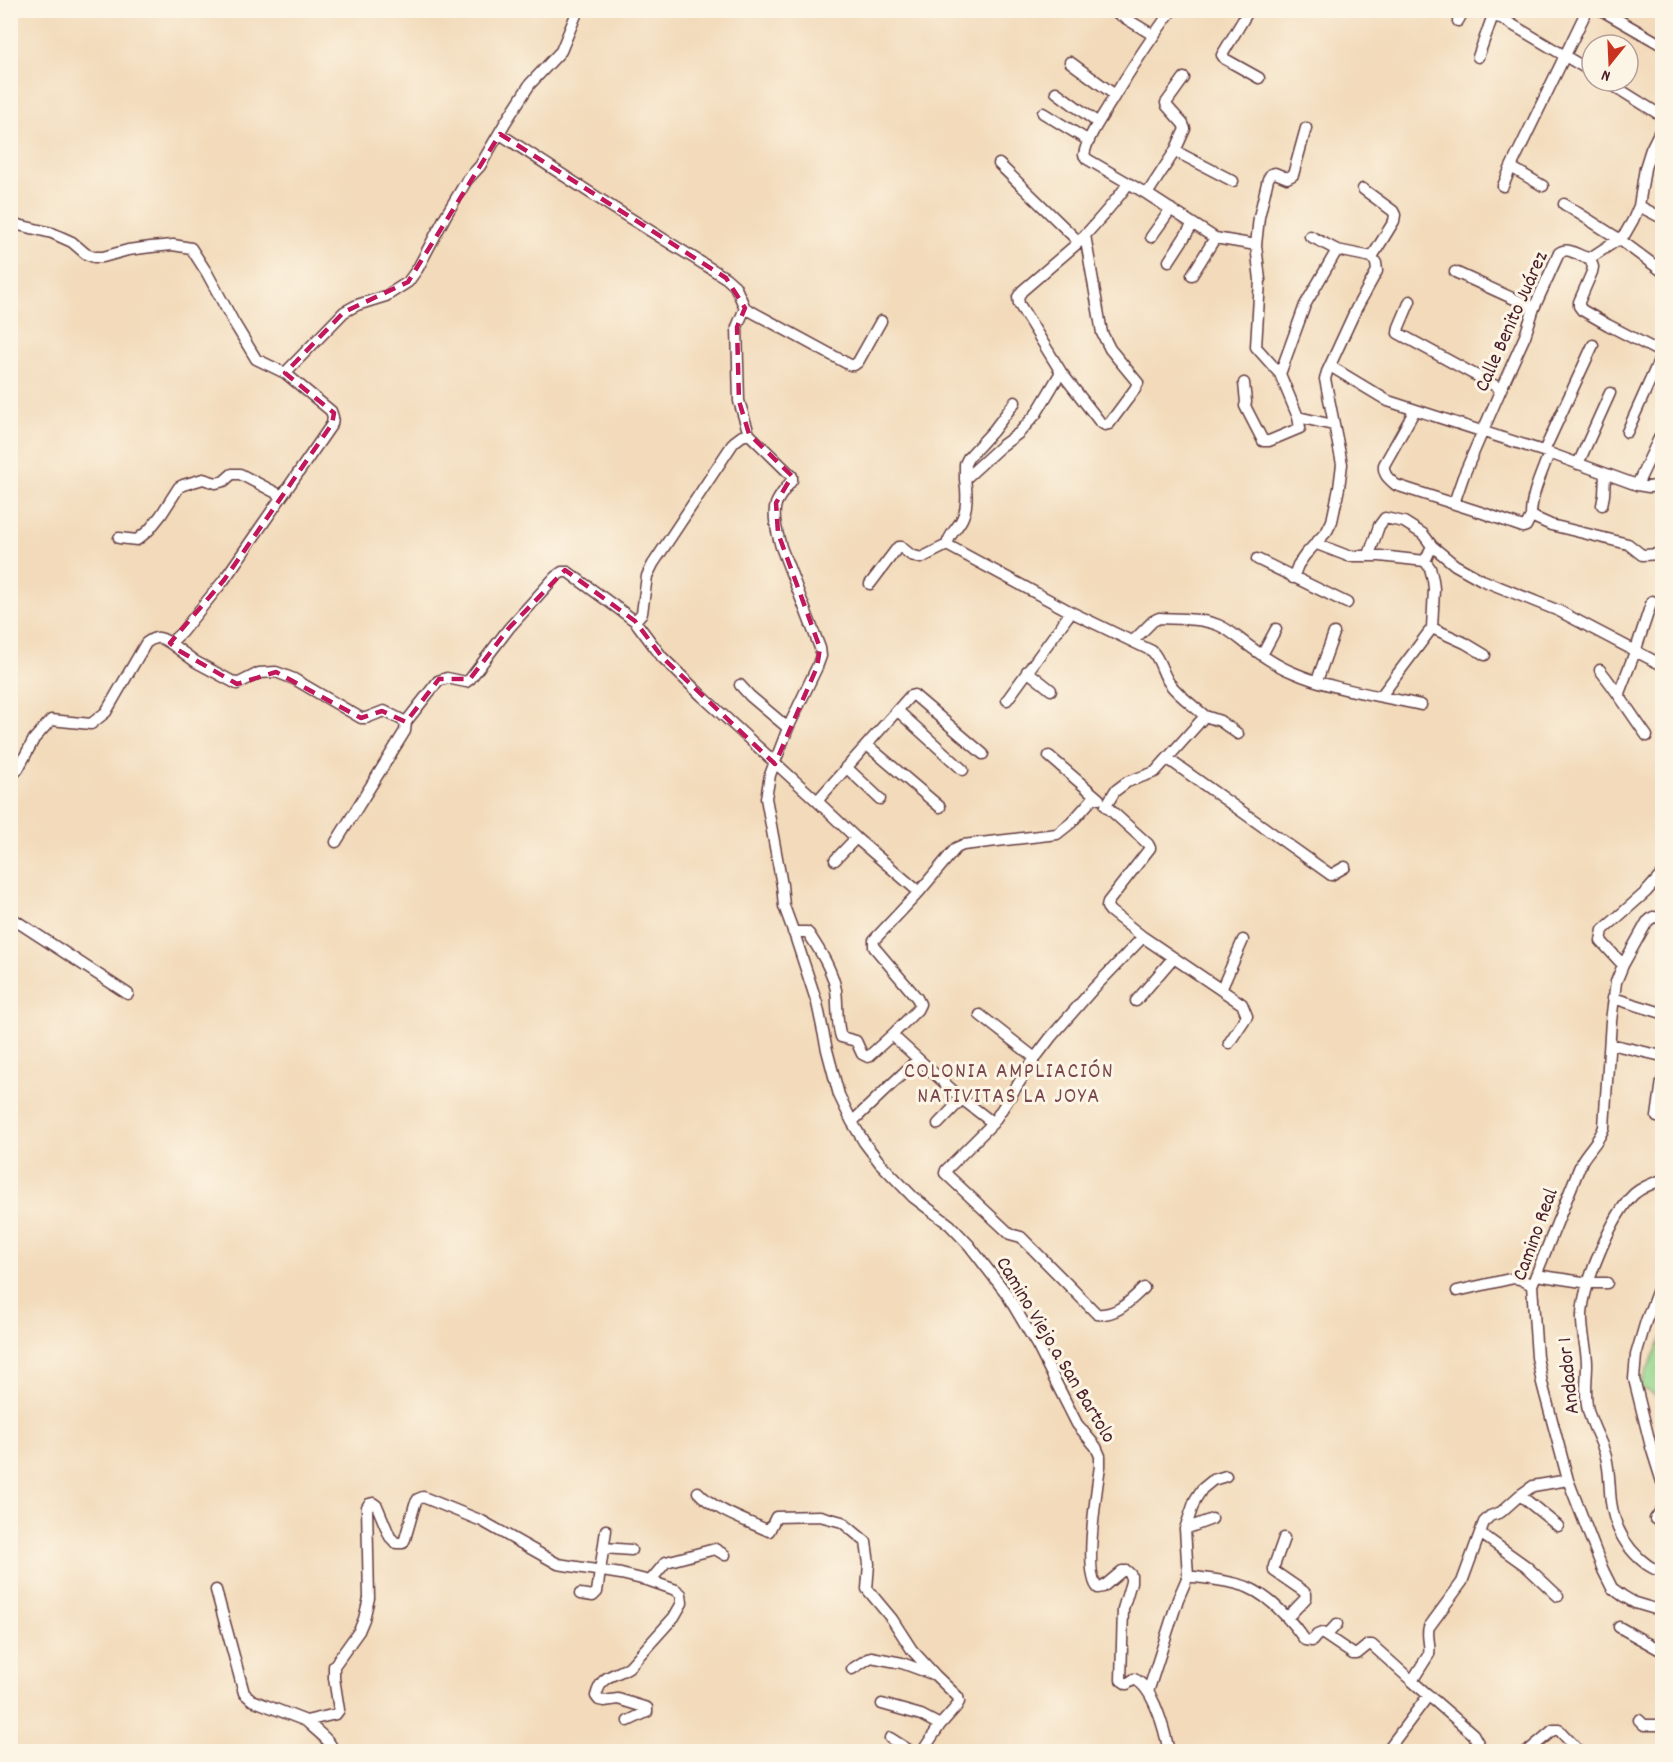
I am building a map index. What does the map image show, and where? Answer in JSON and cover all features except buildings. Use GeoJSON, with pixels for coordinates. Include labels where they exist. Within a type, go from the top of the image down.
{"type":"FeatureCollection","features":[{"type":"Feature","properties":{"kind":"street"},"geometry":{"type":"LineString","coordinates":[[285,373],[344,312],[357,305],[386,296],[408,282],[467,180],[480,166],[530,84],[561,51],[578,10]]}},
{"type":"Feature","properties":{"kind":"street"},"geometry":{"type":"LineString","coordinates":[[1112,10],[1153,35]]}},
{"type":"Feature","properties":{"kind":"street"},"geometry":{"type":"LineString","coordinates":[[1172,10],[1115,94],[1098,123],[1084,155],[1215,238],[1256,245]]}},
{"type":"Feature","properties":{"kind":"street"},"geometry":{"type":"LineString","coordinates":[[1249,10],[1222,55],[1225,59],[1259,78]]}},
{"type":"Feature","properties":{"kind":"street"},"geometry":{"type":"LineString","coordinates":[[1458,21],[1464,10]]}},
{"type":"Feature","properties":{"kind":"street"},"geometry":{"type":"LineString","coordinates":[[1503,186],[1587,10]]}},
{"type":"Feature","properties":{"kind":"street"},"geometry":{"type":"LineString","coordinates":[[1601,10],[1662,45]]}},
{"type":"Feature","properties":{"kind":"street"},"geometry":{"type":"LineString","coordinates":[[1478,57],[1492,18],[1496,17],[1580,65]]}},
{"type":"Feature","properties":{"kind":"street"},"geometry":{"type":"LineString","coordinates":[[1070,62],[1115,94]]}},
{"type":"Feature","properties":{"kind":"street"},"geometry":{"type":"LineString","coordinates":[[1147,194],[1175,151],[1185,129],[1166,103],[1184,78]]}},
{"type":"Feature","properties":{"kind":"street"},"geometry":{"type":"LineString","coordinates":[[1056,92],[1098,123]]}},
{"type":"Feature","properties":{"kind":"street"},"geometry":{"type":"LineString","coordinates":[[1625,93],[1662,116]]}},
{"type":"Feature","properties":{"kind":"street"},"geometry":{"type":"LineString","coordinates":[[1043,113],[1089,141]]}},
{"type":"Feature","properties":{"kind":"street"},"geometry":{"type":"LineString","coordinates":[[1627,432],[1662,354],[1582,310],[1579,302],[1592,272],[1590,258],[1619,239],[1629,227],[1639,206],[1645,168],[1662,126]]}},
{"type":"Feature","properties":{"kind":"street"},"geometry":{"type":"LineString","coordinates":[[1244,382],[1245,406],[1263,441],[1269,441],[1300,428],[1298,417],[1280,374],[1256,347],[1260,280],[1256,245],[1259,217],[1268,179],[1271,174],[1275,173],[1287,178],[1293,175],[1306,128]]}},
{"type":"Feature","properties":{"kind":"street"},"geometry":{"type":"LineString","coordinates":[[500,134],[726,278],[735,286],[745,308],[850,365],[858,362],[881,321]]}},
{"type":"Feature","properties":{"kind":"street"},"geometry":{"type":"LineString","coordinates":[[1175,151],[1233,181]]}},
{"type":"Feature","properties":{"kind":"street"},"geometry":{"type":"LineString","coordinates":[[999,164],[1082,238],[1102,333],[1110,349],[1138,383],[1109,424],[1105,425],[1100,422],[1061,372],[1019,304],[1018,297],[1022,291],[1082,238],[1100,220],[1128,184]]}},
{"type":"Feature","properties":{"kind":"street"},"geometry":{"type":"LineString","coordinates":[[1511,167],[1543,186]]}},
{"type":"Feature","properties":{"kind":"street"},"geometry":{"type":"LineString","coordinates":[[1363,189],[1393,211],[1395,215],[1394,221],[1372,257]]}},
{"type":"Feature","properties":{"kind":"street"},"geometry":{"type":"LineString","coordinates":[[1564,204],[1619,239],[1662,271]]}},
{"type":"Feature","properties":{"kind":"street"},"geometry":{"type":"LineString","coordinates":[[1639,206],[1662,218]]}},
{"type":"Feature","properties":{"kind":"street"},"geometry":{"type":"LineString","coordinates":[[1151,237],[1171,209]]}},
{"type":"Feature","properties":{"kind":"street"},"geometry":{"type":"LineString","coordinates":[[10,223],[52,233],[72,242],[86,254],[94,257],[151,247],[173,245],[191,248],[256,359],[285,373],[331,411],[332,424],[224,580],[181,633],[170,643]]}},
{"type":"Feature","properties":{"kind":"street"},"geometry":{"type":"LineString","coordinates":[[1169,261],[1193,224]]}},
{"type":"Feature","properties":{"kind":"street"},"geometry":{"type":"LineString","coordinates":[[1293,578],[1298,565],[1317,544],[1332,521],[1342,464],[1325,379],[1356,309],[1377,271],[1372,257],[1337,250],[1310,236]]}},
{"type":"Feature","properties":{"kind":"street"},"geometry":{"type":"LineString","coordinates":[[1192,275],[1215,238]]}},
{"type":"Feature","properties":{"kind":"street"},"geometry":{"type":"LineString","coordinates":[[1280,374],[1305,305],[1337,250]]}},
{"type":"Feature","properties":{"kind":"street","name":"Calle Benito Juárez"},"geometry":{"type":"LineString","coordinates":[[1454,504],[1463,477],[1559,253],[1568,250],[1590,258]]}},
{"type":"Feature","properties":{"kind":"street"},"geometry":{"type":"LineString","coordinates":[[1455,272],[1534,308]]}},
{"type":"Feature","properties":{"kind":"street"},"geometry":{"type":"LineString","coordinates":[[1410,301],[1398,333],[1501,389]]}},
{"type":"Feature","properties":{"kind":"street"},"geometry":{"type":"LineString","coordinates":[[634,621],[642,613],[647,576],[653,564],[734,442],[748,434],[739,401],[737,327],[745,308]]}},
{"type":"Feature","properties":{"kind":"street"},"geometry":{"type":"LineString","coordinates":[[1415,410],[1384,465],[1383,470],[1386,476],[1396,485],[1523,527],[1526,526],[1531,516],[1533,498],[1546,452],[1593,345]]}},
{"type":"Feature","properties":{"kind":"street"},"geometry":{"type":"LineString","coordinates":[[1330,366],[1388,401],[1546,452],[1637,485],[1649,487],[1662,485]]}},
{"type":"Feature","properties":{"kind":"street"},"geometry":{"type":"LineString","coordinates":[[965,479],[1018,433],[1036,414],[1061,372]]}},
{"type":"Feature","properties":{"kind":"street"},"geometry":{"type":"LineString","coordinates":[[1578,464],[1610,393]]}},
{"type":"Feature","properties":{"kind":"street"},"geometry":{"type":"LineString","coordinates":[[947,545],[948,539],[966,510],[965,464],[1015,402]]}},
{"type":"Feature","properties":{"kind":"street"},"geometry":{"type":"LineString","coordinates":[[1298,417],[1333,425]]}},
{"type":"Feature","properties":{"kind":"street"},"geometry":{"type":"LineString","coordinates":[[1637,485],[1662,432]]}},
{"type":"Feature","properties":{"kind":"street","name":"Camino Viejo a San Bartolo"},"geometry":{"type":"LineString","coordinates":[[748,434],[792,476],[792,480],[777,503],[778,533],[781,547],[820,648],[821,656],[814,675],[788,728],[767,788],[767,809],[784,906],[817,1003],[839,1095],[864,1142],[880,1163],[913,1197],[950,1225],[988,1268],[1006,1293],[1038,1347],[1077,1424],[1096,1447],[1100,1456],[1100,1466],[1092,1536],[1093,1581],[1098,1588],[1103,1587],[1122,1571],[1127,1571],[1131,1575],[1123,1609],[1122,1680],[1127,1684],[1134,1679],[1142,1683],[1148,1692]]}},
{"type":"Feature","properties":{"kind":"street"},"geometry":{"type":"LineString","coordinates":[[119,538],[137,540],[161,515],[179,487],[202,479],[216,483],[224,481],[232,474],[240,474],[282,496]]}},
{"type":"Feature","properties":{"kind":"street"},"geometry":{"type":"LineString","coordinates":[[1602,505],[1605,495],[1605,474]]}},
{"type":"Feature","properties":{"kind":"street"},"geometry":{"type":"LineString","coordinates":[[1531,516],[1551,525],[1628,544],[1641,555],[1662,554]]}},
{"type":"Feature","properties":{"kind":"street"},"geometry":{"type":"LineString","coordinates":[[1369,555],[1384,518],[1404,522],[1423,534],[1431,546],[1455,565],[1482,580],[1559,611],[1662,665]]}},
{"type":"Feature","properties":{"kind":"street"},"geometry":{"type":"LineString","coordinates":[[1317,544],[1348,556],[1369,555],[1425,561],[1430,568],[1434,589],[1432,628],[1381,696]]}},
{"type":"Feature","properties":{"kind":"street"},"geometry":{"type":"LineString","coordinates":[[870,584],[898,547],[921,558],[947,545]]}},
{"type":"Feature","properties":{"kind":"street"},"geometry":{"type":"LineString","coordinates":[[947,545],[1071,612],[1152,651],[1172,687],[1205,716],[1220,721],[1238,734]]}},
{"type":"Feature","properties":{"kind":"street"},"geometry":{"type":"LineString","coordinates":[[1425,561],[1431,546]]}},
{"type":"Feature","properties":{"kind":"street"},"geometry":{"type":"LineString","coordinates":[[1257,559],[1347,603]]}},
{"type":"Feature","properties":{"kind":"street"},"geometry":{"type":"LineString","coordinates":[[336,842],[405,731],[406,722],[438,681],[447,678],[465,682],[470,679],[509,628],[555,577],[562,572],[568,572],[634,621],[662,657],[775,764],[919,892]]}},
{"type":"Feature","properties":{"kind":"street"},"geometry":{"type":"LineString","coordinates":[[1618,693],[1652,601]]}},
{"type":"Feature","properties":{"kind":"street"},"geometry":{"type":"LineString","coordinates":[[1007,700],[1071,612]]}},
{"type":"Feature","properties":{"kind":"street"},"geometry":{"type":"LineString","coordinates":[[1134,641],[1153,621],[1159,618],[1201,620],[1229,631],[1262,656],[1292,673],[1364,694],[1421,705]]}},
{"type":"Feature","properties":{"kind":"street"},"geometry":{"type":"LineString","coordinates":[[1432,628],[1465,643],[1485,656]]}},
{"type":"Feature","properties":{"kind":"street"},"geometry":{"type":"LineString","coordinates":[[1262,656],[1276,629]]}},
{"type":"Feature","properties":{"kind":"street"},"geometry":{"type":"LineString","coordinates":[[1317,681],[1334,633]]}},
{"type":"Feature","properties":{"kind":"street"},"geometry":{"type":"LineString","coordinates":[[10,777],[18,769],[34,739],[51,720],[91,724],[106,712],[146,643],[154,637],[160,637],[196,662],[237,684],[259,673],[276,672],[294,679],[362,718],[384,711],[406,722]]}},
{"type":"Feature","properties":{"kind":"street"},"geometry":{"type":"LineString","coordinates":[[1600,669],[1647,736]]}},
{"type":"Feature","properties":{"kind":"street"},"geometry":{"type":"LineString","coordinates":[[1027,671],[1051,690]]}},
{"type":"Feature","properties":{"kind":"street"},"geometry":{"type":"LineString","coordinates":[[740,685],[788,728]]}},
{"type":"Feature","properties":{"kind":"street"},"geometry":{"type":"LineString","coordinates":[[817,801],[910,696],[914,695],[983,754]]}},
{"type":"Feature","properties":{"kind":"street"},"geometry":{"type":"LineString","coordinates":[[898,711],[963,770]]}},
{"type":"Feature","properties":{"kind":"street"},"geometry":{"type":"LineString","coordinates":[[1106,806],[1114,791],[1137,777],[1150,775],[1168,759],[1205,716]]}},
{"type":"Feature","properties":{"kind":"street"},"geometry":{"type":"LineString","coordinates":[[867,745],[940,807]]}},
{"type":"Feature","properties":{"kind":"street"},"geometry":{"type":"LineString","coordinates":[[1049,756],[1148,844],[1150,848],[1108,902],[1107,907],[1143,937],[1242,1004],[1247,1016],[1229,1043]]}},
{"type":"Feature","properties":{"kind":"street"},"geometry":{"type":"LineString","coordinates":[[1168,759],[1331,875],[1345,867]]}},
{"type":"Feature","properties":{"kind":"street"},"geometry":{"type":"LineString","coordinates":[[846,767],[880,799]]}},
{"type":"Feature","properties":{"kind":"street"},"geometry":{"type":"LineString","coordinates":[[793,932],[809,934],[829,969],[835,986],[838,1026],[842,1037],[856,1041],[861,1054],[868,1057],[917,1010],[920,1004],[874,947],[874,940],[956,848],[1057,834],[1071,823],[1095,796]]}},
{"type":"Feature","properties":{"kind":"street"},"geometry":{"type":"LineString","coordinates":[[835,861],[856,838]]}},
{"type":"Feature","properties":{"kind":"street"},"geometry":{"type":"LineString","coordinates":[[1623,965],[1601,941],[1603,930],[1646,892],[1662,874]]}},
{"type":"Feature","properties":{"kind":"street","name":"Camino Real"},"geometry":{"type":"LineString","coordinates":[[1658,917],[1647,922],[1616,982],[1604,1127],[1601,1136],[1593,1143],[1582,1161],[1534,1280],[1537,1357],[1568,1480],[1612,1588],[1635,1603],[1662,1611]]}},
{"type":"Feature","properties":{"kind":"street"},"geometry":{"type":"LineString","coordinates":[[10,918],[128,994]]}},
{"type":"Feature","properties":{"kind":"street"},"geometry":{"type":"LineString","coordinates":[[1143,937],[1051,1037],[993,1123],[945,1173],[1010,1234],[1021,1237],[1097,1314],[1107,1315],[1118,1310],[1144,1288]]}},
{"type":"Feature","properties":{"kind":"street"},"geometry":{"type":"LineString","coordinates":[[1221,990],[1243,940]]}},
{"type":"Feature","properties":{"kind":"street"},"geometry":{"type":"LineString","coordinates":[[1136,1001],[1173,958]]}},
{"type":"Feature","properties":{"kind":"street"},"geometry":{"type":"LineString","coordinates":[[1613,998],[1662,1013]]}},
{"type":"Feature","properties":{"kind":"street"},"geometry":{"type":"LineString","coordinates":[[980,1015],[1035,1058]]}},
{"type":"Feature","properties":{"kind":"street"},"geometry":{"type":"LineString","coordinates":[[892,1035],[962,1099],[993,1123]]}},
{"type":"Feature","properties":{"kind":"street"},"geometry":{"type":"LineString","coordinates":[[1610,1044],[1662,1056]]}},
{"type":"Feature","properties":{"kind":"street"},"geometry":{"type":"LineString","coordinates":[[852,1122],[918,1059]]}},
{"type":"Feature","properties":{"kind":"street"},"geometry":{"type":"LineString","coordinates":[[1657,1118],[1662,1081]]}},
{"type":"Feature","properties":{"kind":"street"},"geometry":{"type":"LineString","coordinates":[[938,1124],[962,1099]]}},
{"type":"Feature","properties":{"kind":"street","name":"Andador 1"},"geometry":{"type":"LineString","coordinates":[[1662,1180],[1634,1194],[1623,1210],[1602,1248],[1589,1283],[1582,1313],[1587,1362],[1587,1409],[1605,1454],[1611,1503],[1617,1528],[1624,1542],[1646,1565],[1662,1571]]}},
{"type":"Feature","properties":{"kind":"street"},"geometry":{"type":"LineString","coordinates":[[1457,1291],[1514,1278],[1607,1283]]}},
{"type":"Feature","properties":{"kind":"street"},"geometry":{"type":"LineString","coordinates":[[1662,1279],[1636,1355],[1634,1379],[1662,1482]]}},
{"type":"Feature","properties":{"kind":"street"},"geometry":{"type":"LineString","coordinates":[[1169,1752],[1160,1718],[1148,1692],[1178,1599],[1188,1576],[1185,1529],[1195,1500],[1202,1489],[1213,1480],[1226,1476]]}},
{"type":"Feature","properties":{"kind":"street"},"geometry":{"type":"LineString","coordinates":[[1412,1681],[1429,1654],[1427,1633],[1462,1582],[1484,1522],[1490,1516],[1501,1512],[1533,1486],[1568,1480]]}},
{"type":"Feature","properties":{"kind":"street"},"geometry":{"type":"LineString","coordinates":[[698,1492],[714,1505],[769,1531],[776,1517],[820,1516],[842,1522],[866,1542],[869,1564],[867,1588],[892,1619],[912,1650],[958,1697],[959,1702],[922,1752]]}},
{"type":"Feature","properties":{"kind":"street"},"geometry":{"type":"LineString","coordinates":[[1520,1495],[1558,1526]]}},
{"type":"Feature","properties":{"kind":"street"},"geometry":{"type":"LineString","coordinates":[[306,1721],[336,1714],[339,1710],[334,1666],[359,1631],[369,1598],[367,1507],[373,1503],[377,1506],[390,1537],[400,1544],[405,1539],[415,1504],[423,1497],[482,1521],[554,1563],[650,1581],[681,1594],[682,1603],[674,1617],[629,1666],[620,1673],[604,1678],[598,1690],[599,1700],[618,1699],[647,1708],[647,1712],[627,1720]]}},
{"type":"Feature","properties":{"kind":"street"},"geometry":{"type":"LineString","coordinates":[[1656,1519],[1662,1509]]}},
{"type":"Feature","properties":{"kind":"street"},"geometry":{"type":"LineString","coordinates":[[1185,1529],[1212,1519]]}},
{"type":"Feature","properties":{"kind":"street"},"geometry":{"type":"LineString","coordinates":[[580,1594],[596,1595],[606,1530]]}},
{"type":"Feature","properties":{"kind":"street"},"geometry":{"type":"LineString","coordinates":[[1480,1533],[1526,1566],[1558,1596]]}},
{"type":"Feature","properties":{"kind":"street"},"geometry":{"type":"LineString","coordinates":[[1284,1538],[1274,1571],[1306,1594],[1306,1598],[1288,1617]]}},
{"type":"Feature","properties":{"kind":"street"},"geometry":{"type":"LineString","coordinates":[[604,1548],[631,1550]]}},
{"type":"Feature","properties":{"kind":"street"},"geometry":{"type":"LineString","coordinates":[[650,1581],[666,1562],[715,1549],[725,1555]]}},
{"type":"Feature","properties":{"kind":"street"},"geometry":{"type":"LineString","coordinates":[[1188,1576],[1247,1587],[1261,1595],[1288,1617],[1305,1640],[1312,1641],[1322,1633],[1353,1654],[1358,1654],[1368,1645],[1372,1646],[1473,1734],[1483,1752]]}},
{"type":"Feature","properties":{"kind":"street"},"geometry":{"type":"LineString","coordinates":[[216,1590],[244,1693],[252,1700],[306,1721],[333,1746],[334,1752]]}},
{"type":"Feature","properties":{"kind":"street"},"geometry":{"type":"LineString","coordinates":[[1327,1635],[1337,1624]]}},
{"type":"Feature","properties":{"kind":"street"},"geometry":{"type":"LineString","coordinates":[[1619,1627],[1662,1651]]}},
{"type":"Feature","properties":{"kind":"street"},"geometry":{"type":"LineString","coordinates":[[852,1669],[871,1657],[902,1663],[935,1676]]}},
{"type":"Feature","properties":{"kind":"street"},"geometry":{"type":"LineString","coordinates":[[1386,1752],[1428,1696]]}},
{"type":"Feature","properties":{"kind":"street"},"geometry":{"type":"LineString","coordinates":[[882,1704],[921,1714],[940,1725]]}},
{"type":"Feature","properties":{"kind":"street"},"geometry":{"type":"LineString","coordinates":[[1639,1720],[1644,1725],[1662,1725]]}},
{"type":"Feature","properties":{"kind":"street"},"geometry":{"type":"LineString","coordinates":[[1527,1752],[1553,1730],[1559,1730],[1580,1752]]}},
{"type":"Feature","properties":{"kind":"street"},"geometry":{"type":"LineString","coordinates":[[890,1738],[912,1752]]}},
{"type":"Feature","properties":{"kind":"highlighted area"},"geometry":{"type":"Polygon","coordinates":[[[500,134],[726,278],[745,308],[737,327],[739,401],[749,434],[792,476],[776,503],[778,533],[820,648],[817,667],[775,764],[662,657],[635,621],[565,570],[509,628],[470,679],[439,679],[406,722],[382,711],[361,718],[276,672],[237,684],[178,650],[170,643],[224,580],[332,424],[334,413],[285,373],[344,312],[408,282],[500,134]]]}},
{"type":"Feature","properties":{"kind":"green space"},"geometry":{"type":"Polygon","coordinates":[[[1662,1338],[1662,1398],[1639,1387],[1662,1338]]]}},
{"type":"Feature","properties":{"kind":"district","name":"COLONIA AMPLIACIÓN NATIVITAS LA JOYA"},"geometry":{"type":"Point","coordinates":[1009,1082]}}]}
